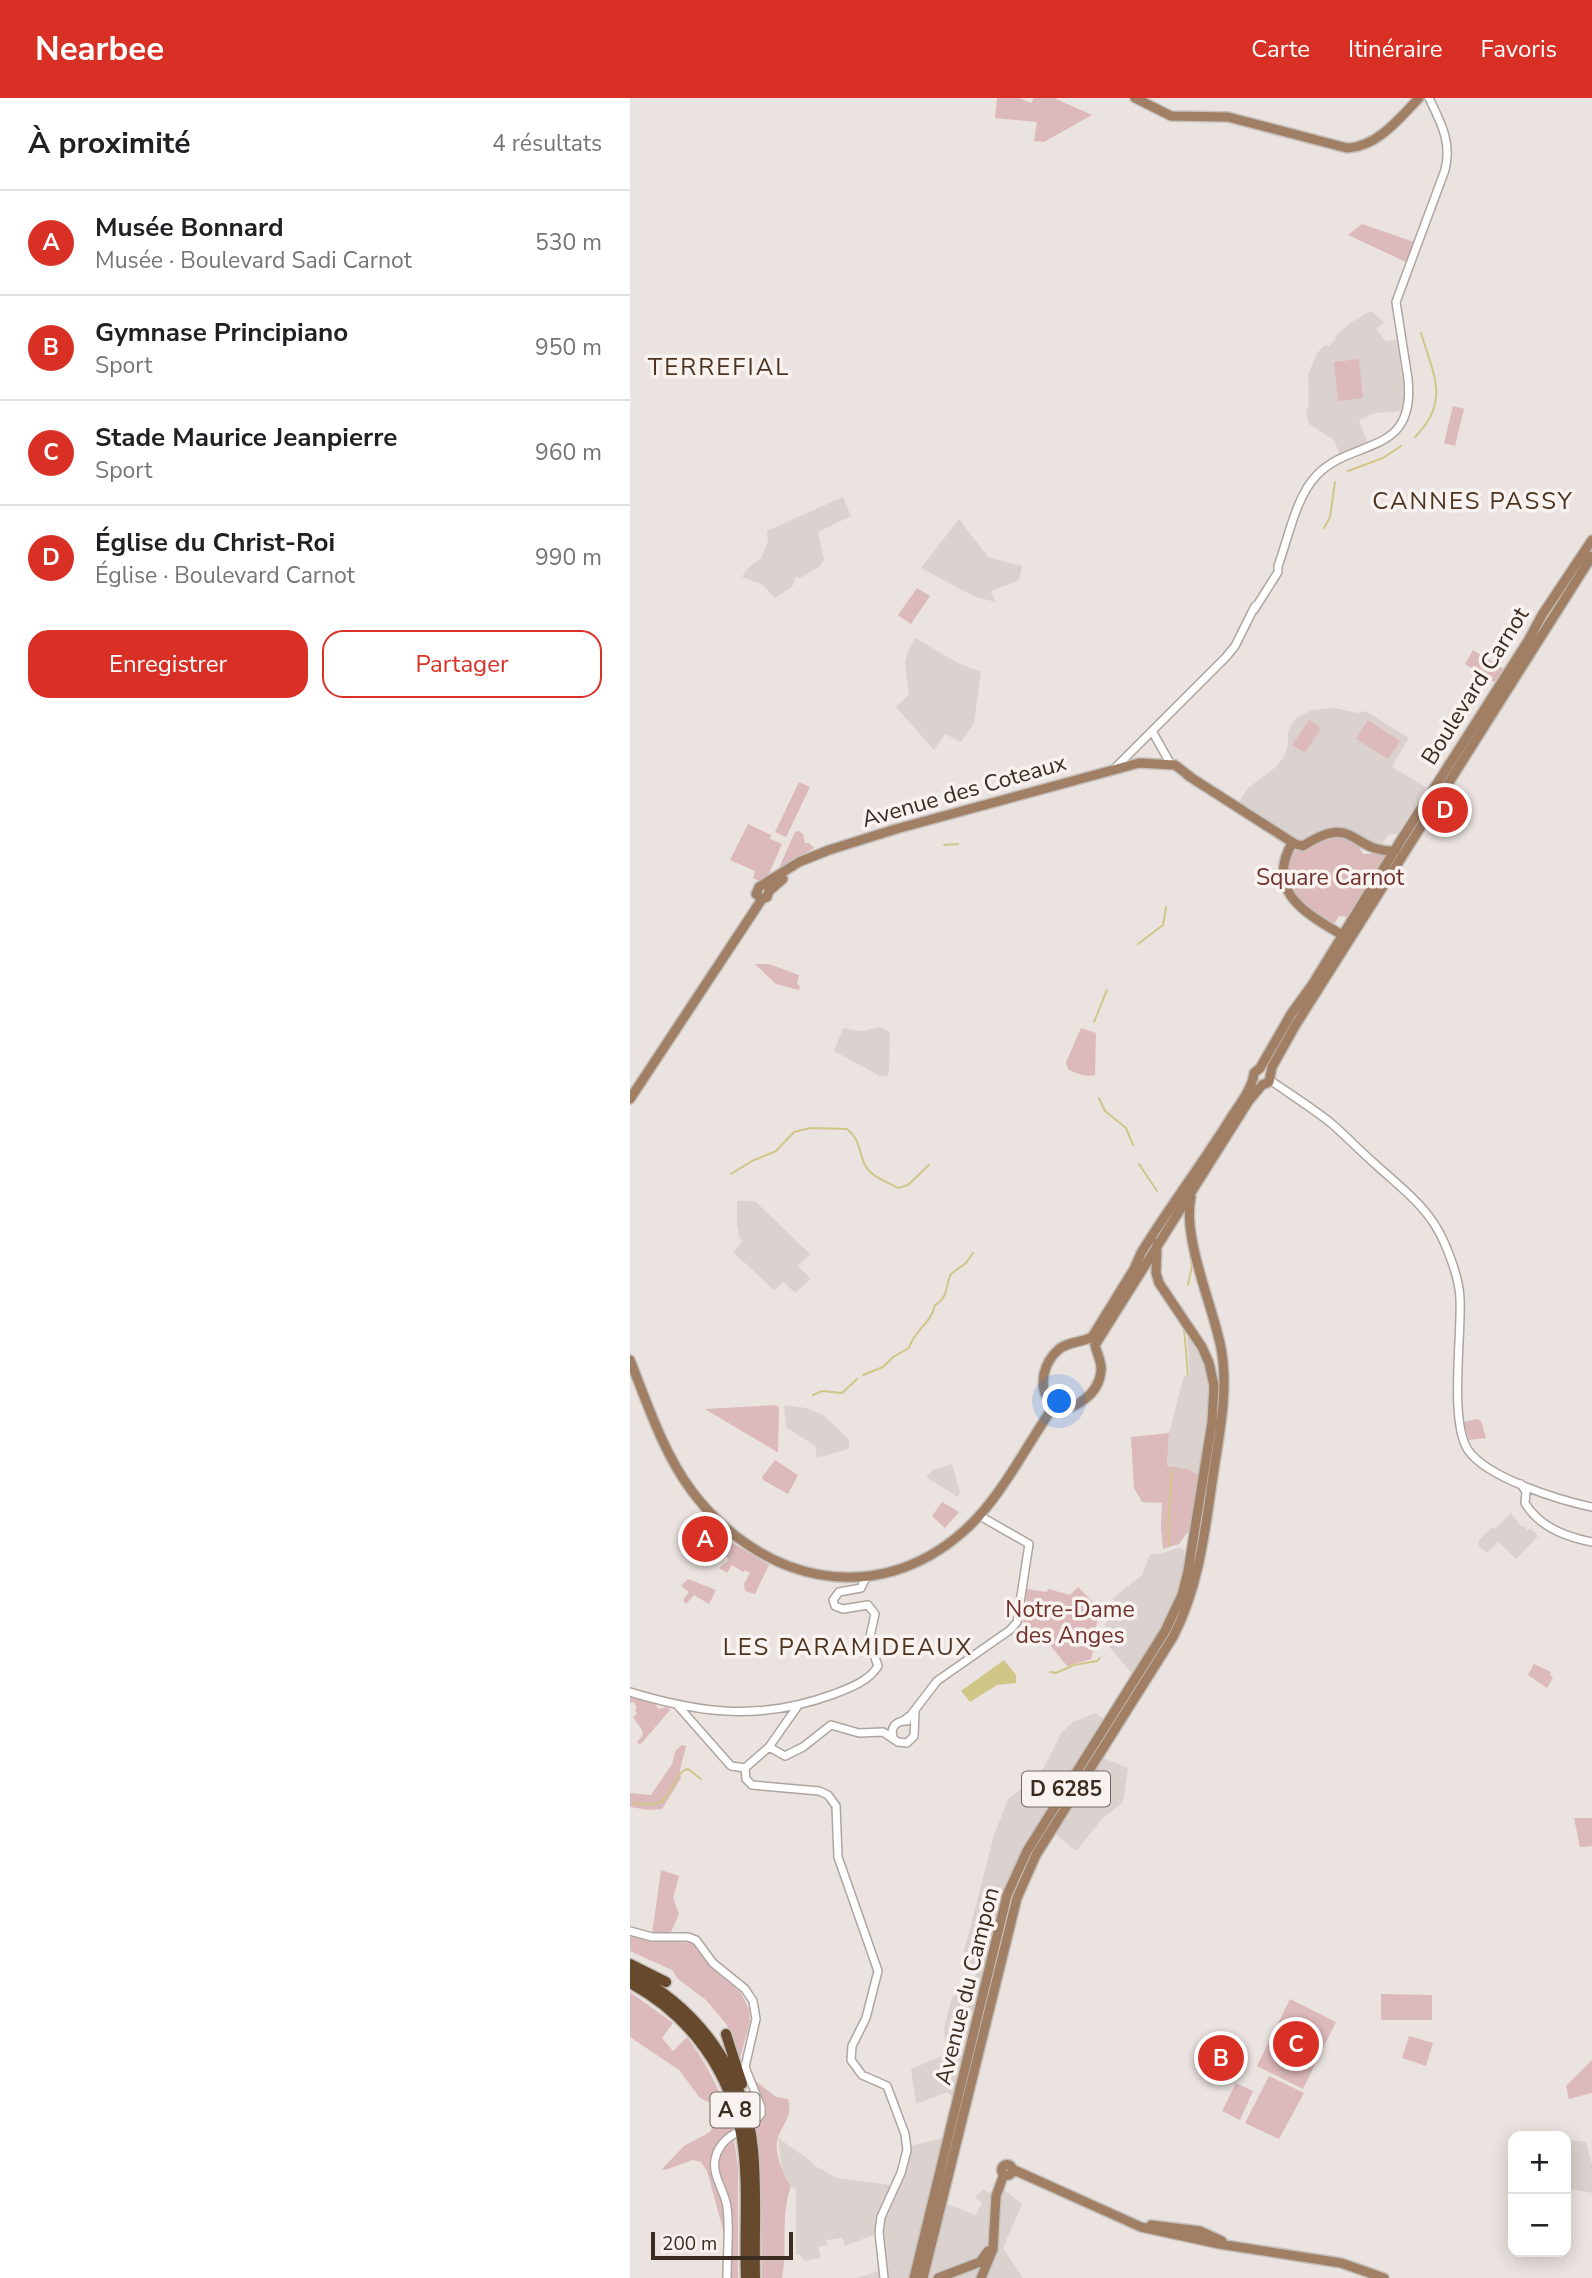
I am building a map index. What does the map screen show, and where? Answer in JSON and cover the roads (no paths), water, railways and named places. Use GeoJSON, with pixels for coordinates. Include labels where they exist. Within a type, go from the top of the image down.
{"type":"FeatureCollection","features":[{"type":"Feature","properties":{"kind":"highway"},"geometry":{"type":"LineString","coordinates":[[630,1964],[666,1982]]}},
{"type":"Feature","properties":{"kind":"highway","name":"A 8"},"geometry":{"type":"LineString","coordinates":[[630,1973],[661,1991],[686,2011],[703,2029],[734,2080],[751,2136],[755,2278]]}},
{"type":"Feature","properties":{"kind":"highway","name":"A 8"},"geometry":{"type":"LineString","coordinates":[[630,1983],[661,2002],[685,2025],[710,2056],[729,2091],[742,2140],[746,2278]]}},
{"type":"Feature","properties":{"kind":"highway"},"geometry":{"type":"LineString","coordinates":[[726,2034],[748,2104],[751,2136]]}},
{"type":"Feature","properties":{"kind":"main road"},"geometry":{"type":"LineString","coordinates":[[1135,98],[1171,116],[1228,117],[1347,148],[1362,146],[1378,138],[1419,98]]}},
{"type":"Feature","properties":{"kind":"main road","name":"Boulevard Carnot"},"geometry":{"type":"LineString","coordinates":[[1260,1068],[1275,1040],[1592,540]]}},
{"type":"Feature","properties":{"kind":"main road","name":"Boulevard Carnot"},"geometry":{"type":"LineString","coordinates":[[1077,1342],[1093,1337],[1141,1253],[1159,1228],[1191,1195],[1248,1102],[1267,1079],[1295,1026],[1592,556]]}},
{"type":"Feature","properties":{"kind":"main road","name":"Avenue des Coteaux"},"geometry":{"type":"LineString","coordinates":[[630,1099],[762,899],[767,897],[765,888],[805,860],[896,829],[1115,768],[1138,764],[1163,765],[1178,769],[1292,843]]}},
{"type":"Feature","properties":{"kind":"main road"},"geometry":{"type":"LineString","coordinates":[[1339,939],[1329,928],[1298,907],[1289,893],[1284,871],[1292,843],[1303,846],[1318,835],[1339,831],[1374,848],[1395,850]]}},
{"type":"Feature","properties":{"kind":"main road"},"geometry":{"type":"LineString","coordinates":[[1265,1068],[1267,1079],[1258,1084],[1254,1073],[1265,1068]]}},
{"type":"Feature","properties":{"kind":"main road","name":"Boulevard Carnot"},"geometry":{"type":"LineString","coordinates":[[1098,1353],[1096,1343],[1254,1079]]}},
{"type":"Feature","properties":{"kind":"main road","name":"Avenue du Campon"},"geometry":{"type":"LineString","coordinates":[[925,2273],[1001,1955],[1020,1890],[1036,1855],[1173,1637],[1193,1590],[1205,1530],[1224,1385],[1218,1334],[1192,1236],[1189,1209],[1191,1195]]}},
{"type":"Feature","properties":{"kind":"main road","name":"Avenue du Campon"},"geometry":{"type":"LineString","coordinates":[[1173,1214],[1185,1224],[1192,1236]]}},
{"type":"Feature","properties":{"kind":"main road","name":"Boulevard Carnot"},"geometry":{"type":"LineString","coordinates":[[1157,1245],[1159,1228]]}},
{"type":"Feature","properties":{"kind":"main road","name":"Avenue du Campon"},"geometry":{"type":"LineString","coordinates":[[914,2278],[995,1942],[1014,1878],[1027,1851],[1156,1647],[1175,1613],[1187,1579],[1212,1422],[1214,1386],[1202,1347],[1159,1283],[1156,1273],[1157,1245]]}},
{"type":"Feature","properties":{"kind":"main road"},"geometry":{"type":"LineString","coordinates":[[1077,1342],[1098,1353],[1100,1375],[1092,1392],[1071,1407],[1054,1406],[1042,1388],[1045,1367],[1060,1348],[1077,1342]]}},
{"type":"Feature","properties":{"kind":"main road"},"geometry":{"type":"LineString","coordinates":[[630,1360],[636,1379],[677,1466],[690,1488],[712,1514],[740,1541],[759,1554],[795,1569],[835,1577],[866,1577],[906,1567],[949,1543],[980,1516],[1054,1406]]}},
{"type":"Feature","properties":{"kind":"main road"},"geometry":{"type":"LineString","coordinates":[[981,2278],[992,2256],[996,2196],[1008,2172],[1150,2230],[1341,2263],[1384,2278]]}},
{"type":"Feature","properties":{"kind":"main road"},"geometry":{"type":"LineString","coordinates":[[925,2273],[940,2277],[983,2260],[993,2236]]}},
{"type":"Feature","properties":{"kind":"main road"},"geometry":{"type":"LineString","coordinates":[[964,2269],[975,2278]]}},
{"type":"Feature","properties":{"kind":"street"},"geometry":{"type":"LineString","coordinates":[[1115,768],[1226,657],[1278,566],[1303,496],[1312,480],[1326,467],[1388,438],[1397,430],[1407,408],[1409,379],[1396,302],[1448,156],[1446,134],[1429,98]]}},
{"type":"Feature","properties":{"kind":"street"},"geometry":{"type":"LineString","coordinates":[[1254,610],[1266,599],[1278,566]]}},
{"type":"Feature","properties":{"kind":"street"},"geometry":{"type":"LineString","coordinates":[[1152,731],[1169,761],[1163,765]]}},
{"type":"Feature","properties":{"kind":"street"},"geometry":{"type":"LineString","coordinates":[[1128,754],[1127,761],[1138,764]]}},
{"type":"Feature","properties":{"kind":"street"},"geometry":{"type":"LineString","coordinates":[[1267,1079],[1333,1125],[1403,1188],[1432,1219],[1444,1243],[1460,1292],[1459,1413],[1463,1438],[1469,1451],[1480,1463],[1521,1484],[1592,1507]]}},
{"type":"Feature","properties":{"kind":"street"},"geometry":{"type":"LineString","coordinates":[[1521,1484],[1526,1494],[1525,1503],[1539,1520],[1555,1530],[1592,1542]]}},
{"type":"Feature","properties":{"kind":"street"},"geometry":{"type":"LineString","coordinates":[[1526,1494],[1540,1492]]}},
{"type":"Feature","properties":{"kind":"street"},"geometry":{"type":"LineString","coordinates":[[894,1738],[893,1728],[916,1710],[937,1681],[1014,1626],[1017,1619],[1029,1544],[980,1516]]}},
{"type":"Feature","properties":{"kind":"street"},"geometry":{"type":"LineString","coordinates":[[630,1692],[679,1707],[753,1713],[797,1706],[850,1687],[873,1673],[878,1663],[869,1641],[875,1618],[873,1609],[865,1605],[841,1609],[833,1602],[837,1593],[861,1588],[866,1577]]}},
{"type":"Feature","properties":{"kind":"street"},"geometry":{"type":"LineString","coordinates":[[797,1706],[769,1747],[745,1768],[745,1776],[749,1783],[756,1786],[819,1791],[828,1795],[836,1806],[838,1857],[878,1971],[866,2018],[852,2046],[851,2060],[859,2073],[883,2082],[890,2091],[907,2144],[901,2173],[883,2209],[879,2225],[884,2278]]}},
{"type":"Feature","properties":{"kind":"street"},"geometry":{"type":"LineString","coordinates":[[679,1707],[731,1766],[745,1768]]}},
{"type":"Feature","properties":{"kind":"street"},"geometry":{"type":"LineString","coordinates":[[769,1747],[785,1756],[805,1746],[831,1725],[859,1733],[883,1732],[901,1743],[910,1741],[915,1733],[913,1726],[916,1710]]}},
{"type":"Feature","properties":{"kind":"street"},"geometry":{"type":"LineString","coordinates":[[903,1721],[913,1726]]}},
{"type":"Feature","properties":{"kind":"street"},"geometry":{"type":"LineString","coordinates":[[630,1931],[652,1937],[692,1939],[700,1943],[713,1963],[745,1989],[754,2006],[754,2028],[745,2062],[746,2073],[761,2107],[761,2114],[756,2120]]}},
{"type":"Feature","properties":{"kind":"street"},"geometry":{"type":"LineString","coordinates":[[727,2278],[726,2204],[714,2163],[721,2144],[734,2134]]}},
{"type":"Feature","properties":{"kind":"waterway"},"geometry":{"type":"LineString","coordinates":[[1415,437],[1426,424],[1436,399],[1434,374],[1421,333]]}},
{"type":"Feature","properties":{"kind":"waterway"},"geometry":{"type":"LineString","coordinates":[[1348,471],[1383,458],[1401,446]]}},
{"type":"Feature","properties":{"kind":"waterway"},"geometry":{"type":"LineString","coordinates":[[1324,528],[1330,517],[1335,482]]}},
{"type":"Feature","properties":{"kind":"waterway"},"geometry":{"type":"LineString","coordinates":[[944,845],[958,844]]}},
{"type":"Feature","properties":{"kind":"waterway"},"geometry":{"type":"LineString","coordinates":[[1138,944],[1163,925],[1166,907]]}},
{"type":"Feature","properties":{"kind":"waterway"},"geometry":{"type":"LineString","coordinates":[[1094,1022],[1107,990]]}},
{"type":"Feature","properties":{"kind":"waterway"},"geometry":{"type":"LineString","coordinates":[[1099,1098],[1105,1111],[1126,1128],[1133,1145]]}},
{"type":"Feature","properties":{"kind":"waterway"},"geometry":{"type":"LineString","coordinates":[[731,1174],[776,1151],[794,1132],[810,1128],[847,1129],[857,1142],[868,1169],[875,1176],[898,1188],[908,1185],[929,1165]]}},
{"type":"Feature","properties":{"kind":"waterway"},"geometry":{"type":"LineString","coordinates":[[1139,1164],[1157,1191]]}},
{"type":"Feature","properties":{"kind":"waterway"},"geometry":{"type":"LineString","coordinates":[[863,1375],[883,1367],[893,1357],[909,1348],[935,1305],[945,1295],[951,1274],[966,1263],[973,1253]]}},
{"type":"Feature","properties":{"kind":"waterway"},"geometry":{"type":"LineString","coordinates":[[1188,1285],[1192,1266],[1190,1255]]}},
{"type":"Feature","properties":{"kind":"waterway"},"geometry":{"type":"LineString","coordinates":[[1184,1328],[1188,1376]]}},
{"type":"Feature","properties":{"kind":"waterway"},"geometry":{"type":"LineString","coordinates":[[813,1395],[822,1391],[842,1393],[857,1379]]}},
{"type":"Feature","properties":{"kind":"waterway"},"geometry":{"type":"LineString","coordinates":[[1169,1545],[1172,1469]]}},
{"type":"Feature","properties":{"kind":"waterway"},"geometry":{"type":"LineString","coordinates":[[1050,1672],[1056,1673],[1100,1658]]}},
{"type":"Feature","properties":{"kind":"waterway"},"geometry":{"type":"LineString","coordinates":[[634,1804],[655,1804],[663,1800],[679,1775],[688,1769],[701,1779]]}},
{"type":"Feature","properties":{"kind":"place","name":"Église du Christ-Roi"},"geometry":{"type":"Point","coordinates":[1445,810]}},
{"type":"Feature","properties":{"kind":"place","name":"Musée Bonnard"},"geometry":{"type":"Point","coordinates":[705,1539]}},
{"type":"Feature","properties":{"kind":"place","name":"Stade Maurice Jeanpierre"},"geometry":{"type":"Point","coordinates":[1296,2044]}},
{"type":"Feature","properties":{"kind":"place","name":"Gymnase Principiano"},"geometry":{"type":"Point","coordinates":[1221,2058]}},
{"type":"Feature","properties":{"kind":"district","name":"TERREFIAL"},"geometry":{"type":"Point","coordinates":[719,367]}},
{"type":"Feature","properties":{"kind":"district","name":"CANNES PASSY"},"geometry":{"type":"Point","coordinates":[1473,501]}},
{"type":"Feature","properties":{"kind":"district","name":"LES PARAMIDEAUX"},"geometry":{"type":"Point","coordinates":[848,1647]}},
{"type":"Feature","properties":{"kind":"park label","name":"Square Carnot"},"geometry":{"type":"Point","coordinates":[1330,877]}},
{"type":"Feature","properties":{"kind":"park label","name":"Notre-Dame des Anges"},"geometry":{"type":"Point","coordinates":[1070,1622]}}]}
